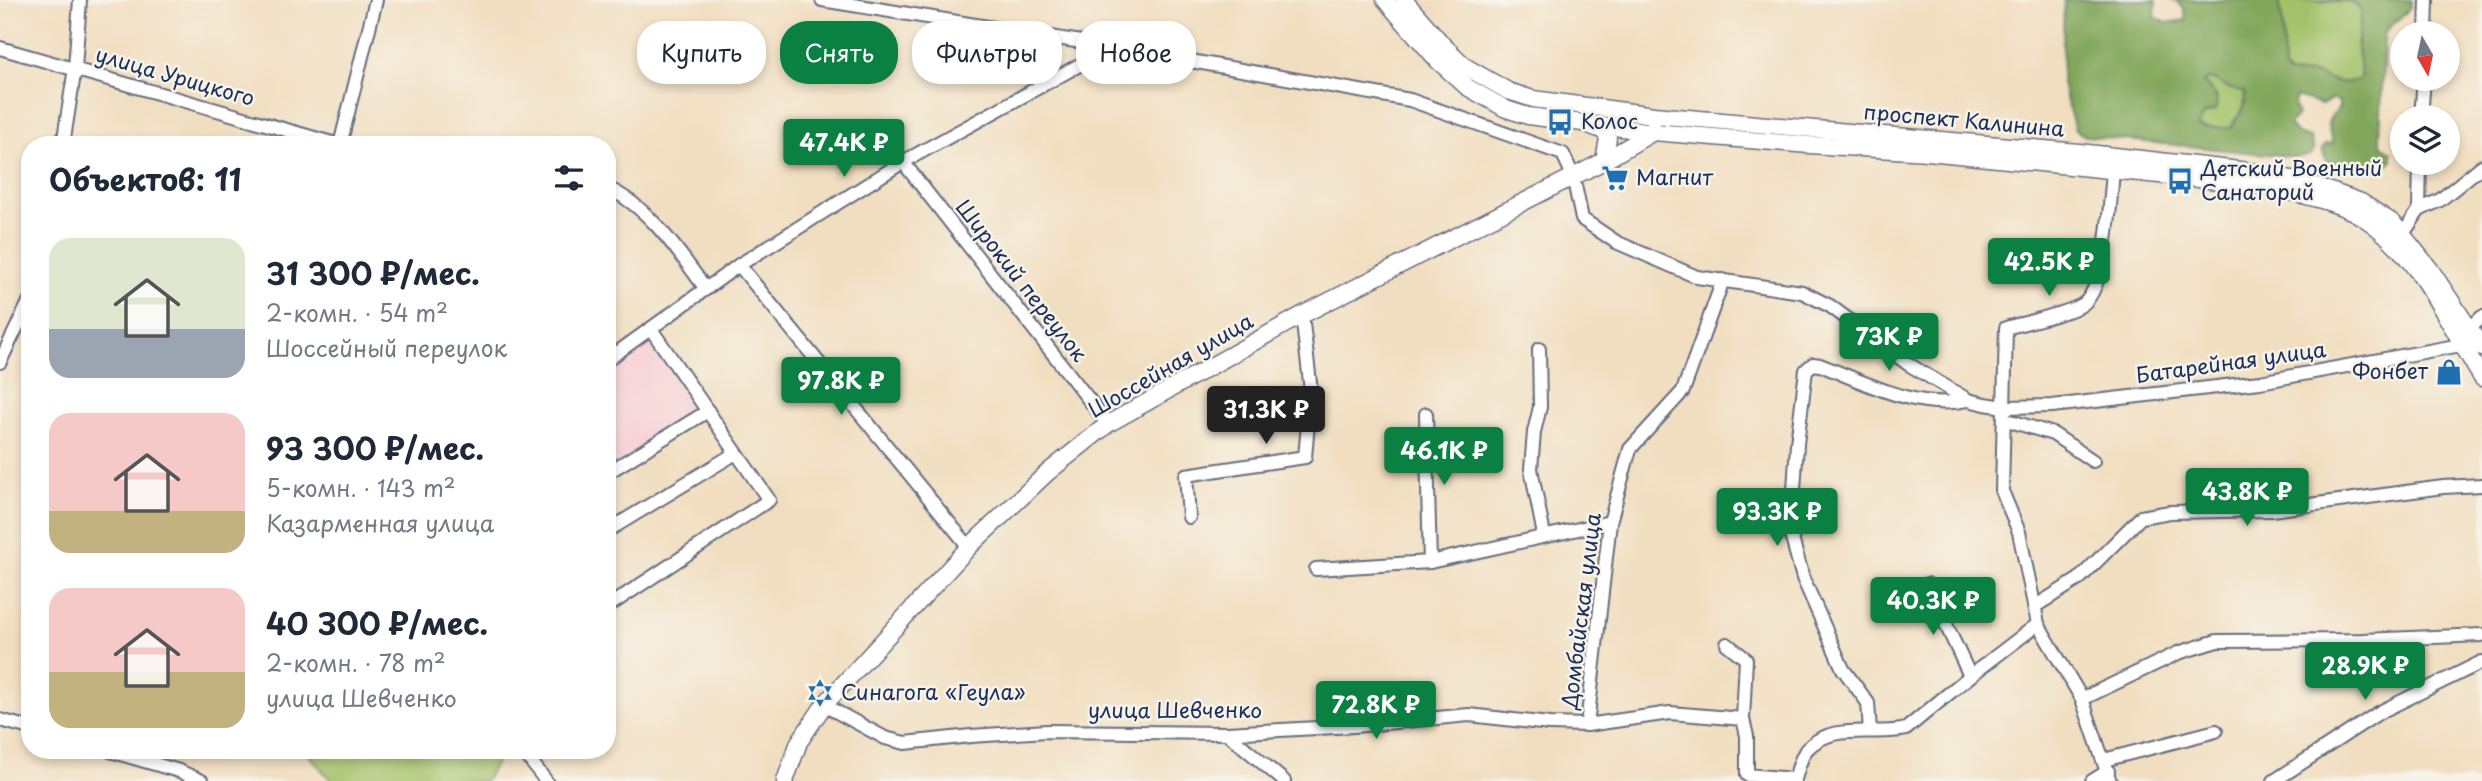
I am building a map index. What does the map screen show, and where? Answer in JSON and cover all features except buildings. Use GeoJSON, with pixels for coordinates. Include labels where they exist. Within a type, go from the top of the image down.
{"type":"FeatureCollection","features":[{"type":"Feature","properties":{"kind":"main road","name":"проспект Калинина"},"geometry":{"type":"LineString","coordinates":[[1385,0],[1438,61],[1467,87],[1506,109],[1528,116],[1589,125],[1654,123],[2031,146],[2266,173],[2308,183],[2361,202],[2393,223],[2476,323],[2482,348]]}},
{"type":"Feature","properties":{"kind":"main road","name":"проспект Калинина"},"geometry":{"type":"LineString","coordinates":[[1404,0],[1443,46],[1466,67],[1508,91],[1533,99],[1654,123],[1809,145],[1928,152],[2259,185],[2309,197],[2359,215],[2385,234],[2421,278],[2482,378]]}},
{"type":"Feature","properties":{"kind":"main road","name":"Шоссейная улица"},"geometry":{"type":"LineString","coordinates":[[785,781],[799,741],[824,705],[969,547],[1047,473],[1108,424],[1302,315],[1604,161],[1654,123]]}},
{"type":"Feature","properties":{"kind":"main road"},"geometry":{"type":"LineString","coordinates":[[1589,125],[1604,131],[1608,138],[1604,161]]}},
{"type":"Feature","properties":{"kind":"street"},"geometry":{"type":"LineString","coordinates":[[64,136],[75,68],[80,0]]}},
{"type":"Feature","properties":{"kind":"street"},"geometry":{"type":"LineString","coordinates":[[342,136],[376,0]]}},
{"type":"Feature","properties":{"kind":"street"},"geometry":{"type":"LineString","coordinates":[[821,0],[1076,41]]}},
{"type":"Feature","properties":{"kind":"street"},"geometry":{"type":"LineString","coordinates":[[2426,21],[2427,0]]}},
{"type":"Feature","properties":{"kind":"street","name":"улица Урицкого"},"geometry":{"type":"LineString","coordinates":[[0,48],[309,136]]}},
{"type":"Feature","properties":{"kind":"street"},"geometry":{"type":"LineString","coordinates":[[1196,62],[1410,100],[1563,154],[1573,176],[1581,219],[1616,242],[1697,277],[1802,292],[1830,306],[1908,364],[1968,400],[2053,435],[2093,461]]}},
{"type":"Feature","properties":{"kind":"street"},"geometry":{"type":"LineString","coordinates":[[616,354],[739,265],[903,162],[1076,67]]}},
{"type":"Feature","properties":{"kind":"street","name":"Широкий переулок"},"geometry":{"type":"LineString","coordinates":[[903,162],[1108,424]]}},
{"type":"Feature","properties":{"kind":"street"},"geometry":{"type":"LineString","coordinates":[[2418,210],[2440,200],[2482,166]]}},
{"type":"Feature","properties":{"kind":"street"},"geometry":{"type":"LineString","coordinates":[[2107,771],[2082,699],[2038,624],[2019,532],[2003,491],[2006,328],[2083,305],[2096,286],[2105,248],[2113,171]]}},
{"type":"Feature","properties":{"kind":"street"},"geometry":{"type":"LineString","coordinates":[[2403,234],[2418,210],[2419,175]]}},
{"type":"Feature","properties":{"kind":"street"},"geometry":{"type":"LineString","coordinates":[[616,192],[668,238],[706,289]]}},
{"type":"Feature","properties":{"kind":"street"},"geometry":{"type":"LineString","coordinates":[[739,265],[969,547]]}},
{"type":"Feature","properties":{"kind":"street","name":"Домбайская улица"},"geometry":{"type":"LineString","coordinates":[[1587,724],[1610,522],[1630,449],[1683,391],[1724,280]]}},
{"type":"Feature","properties":{"kind":"street"},"geometry":{"type":"LineString","coordinates":[[1189,517],[1186,475],[1305,457],[1311,391],[1302,315]]}},
{"type":"Feature","properties":{"kind":"street"},"geometry":{"type":"LineString","coordinates":[[0,362],[21,319]]}},
{"type":"Feature","properties":{"kind":"street"},"geometry":{"type":"LineString","coordinates":[[616,601],[769,500],[651,329]]}},
{"type":"Feature","properties":{"kind":"street","name":"Батарейная улица"},"geometry":{"type":"LineString","coordinates":[[2004,413],[2260,382],[2461,345]]}},
{"type":"Feature","properties":{"kind":"street"},"geometry":{"type":"LineString","coordinates":[[1539,349],[1540,407],[1534,432],[1531,469],[1544,535]]}},
{"type":"Feature","properties":{"kind":"street"},"geometry":{"type":"LineString","coordinates":[[1870,731],[1868,703],[1843,669],[1802,578],[1791,535],[1797,444],[1806,370],[1813,364],[1920,402],[1950,404],[1968,400]]}},
{"type":"Feature","properties":{"kind":"street"},"geometry":{"type":"LineString","coordinates":[[616,467],[708,411]]}},
{"type":"Feature","properties":{"kind":"street"},"geometry":{"type":"LineString","coordinates":[[1426,414],[1430,562]]}},
{"type":"Feature","properties":{"kind":"street"},"geometry":{"type":"LineString","coordinates":[[616,526],[736,453]]}},
{"type":"Feature","properties":{"kind":"street"},"geometry":{"type":"LineString","coordinates":[[2034,607],[2079,579],[2141,517],[2170,512],[2272,510],[2443,487],[2482,485]]}},
{"type":"Feature","properties":{"kind":"street"},"geometry":{"type":"LineString","coordinates":[[1316,569],[1430,562],[1610,522]]}},
{"type":"Feature","properties":{"kind":"street"},"geometry":{"type":"LineString","coordinates":[[1927,584],[1970,676]]}},
{"type":"Feature","properties":{"kind":"street"},"geometry":{"type":"LineString","coordinates":[[1727,644],[1746,659],[1743,719],[1747,736],[1747,775],[1795,780],[1806,749],[1821,739],[1853,730],[1894,732],[1906,729],[2038,624]]}},
{"type":"Feature","properties":{"kind":"street"},"geometry":{"type":"LineString","coordinates":[[2082,699],[2178,653],[2217,642],[2482,635]]}},
{"type":"Feature","properties":{"kind":"street"},"geometry":{"type":"LineString","coordinates":[[2274,781],[2380,712],[2482,662]]}},
{"type":"Feature","properties":{"kind":"street","name":"улица Шевченко"},"geometry":{"type":"LineString","coordinates":[[824,705],[885,738],[905,743],[1047,731],[1227,733],[1354,726],[1469,715],[1550,724],[1587,724],[1670,713],[1743,719]]}},
{"type":"Feature","properties":{"kind":"street"},"geometry":{"type":"LineString","coordinates":[[0,720],[21,726]]}},
{"type":"Feature","properties":{"kind":"street"},"geometry":{"type":"LineString","coordinates":[[2092,781],[2107,771],[2216,731]]}},
{"type":"Feature","properties":{"kind":"street"},"geometry":{"type":"LineString","coordinates":[[1227,733],[1284,781]]}},
{"type":"Feature","properties":{"kind":"street"},"geometry":{"type":"LineString","coordinates":[[138,759],[180,771],[202,781]]}},
{"type":"Feature","properties":{"kind":"street"},"geometry":{"type":"LineString","coordinates":[[529,759],[546,781]]}},
{"type":"Feature","properties":{"kind":"shaded area"},"geometry":{"type":"Polygon","coordinates":[[[653,338],[704,412],[616,465],[616,361],[653,338]]]}},
{"type":"Feature","properties":{"kind":"green space"},"geometry":{"type":"Polygon","coordinates":[[[2064,0],[2156,0],[2155,17],[2166,23],[2186,20],[2183,7],[2173,0],[2282,0],[2279,3],[2284,69],[2289,75],[2315,74],[2336,82],[2345,82],[2358,80],[2361,75],[2357,48],[2360,7],[2346,1],[2316,0],[2411,0],[2408,10],[2396,21],[2390,21],[2384,35],[2380,138],[2382,145],[2390,151],[2390,163],[2381,168],[2326,161],[2322,149],[2326,144],[2333,143],[2328,128],[2329,120],[2339,108],[2339,102],[2333,98],[2322,105],[2296,97],[2294,103],[2297,115],[2289,125],[2297,134],[2310,138],[2314,150],[2310,155],[2296,157],[2086,136],[2075,130],[2062,84],[2064,0]],[[2208,79],[2203,82],[2214,94],[2217,105],[2215,110],[2203,115],[2198,126],[2231,128],[2245,105],[2244,92],[2228,88],[2208,79]]]}},
{"type":"Feature","properties":{"kind":"green space"},"geometry":{"type":"Polygon","coordinates":[[[2346,1],[2360,7],[2357,48],[2361,75],[2358,80],[2340,82],[2315,74],[2289,75],[2284,69],[2279,2],[2346,1]]]}},
{"type":"Feature","properties":{"kind":"green space"},"geometry":{"type":"Polygon","coordinates":[[[2208,79],[2244,92],[2243,108],[2231,128],[2198,126],[2203,115],[2215,110],[2217,97],[2203,82],[2208,79]]]}},
{"type":"Feature","properties":{"kind":"green space"},"geometry":{"type":"Polygon","coordinates":[[[312,759],[498,759],[485,781],[332,781],[312,759]]]}},
{"type":"Feature","properties":{"kind":"place","name":"Колос"},"geometry":{"type":"Point","coordinates":[1560,122]}},
{"type":"Feature","properties":{"kind":"place","name":"Магнит"},"geometry":{"type":"Point","coordinates":[1615,178]}},
{"type":"Feature","properties":{"kind":"place","name":"Детский Военный Санаторий"},"geometry":{"type":"Point","coordinates":[2180,181]}},
{"type":"Feature","properties":{"kind":"place","name":"Фонбет"},"geometry":{"type":"Point","coordinates":[2449,372]}},
{"type":"Feature","properties":{"kind":"place","name":"Синагога «Геула»"},"geometry":{"type":"Point","coordinates":[820,693]}}]}
